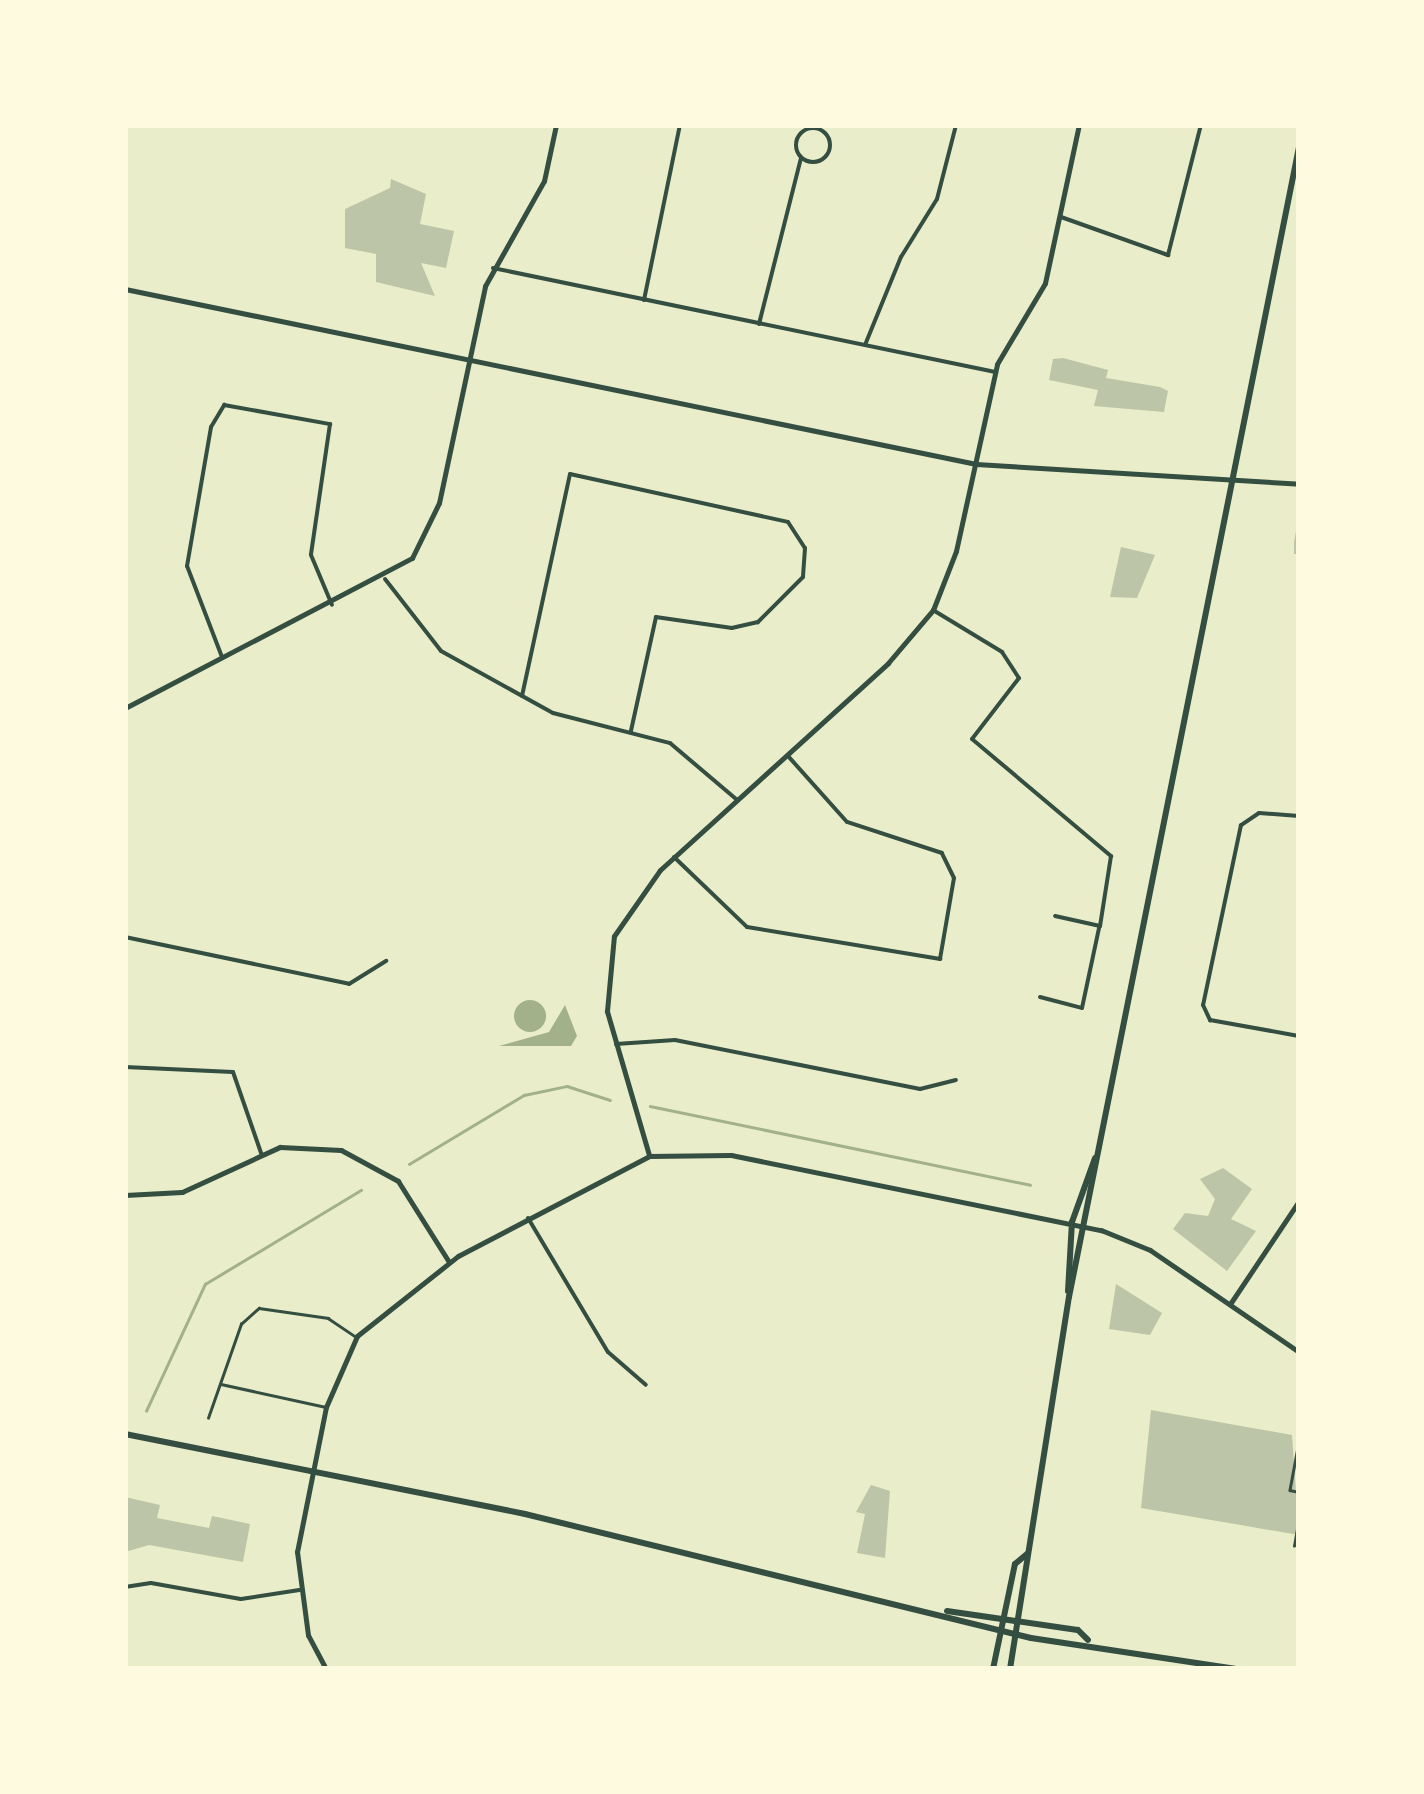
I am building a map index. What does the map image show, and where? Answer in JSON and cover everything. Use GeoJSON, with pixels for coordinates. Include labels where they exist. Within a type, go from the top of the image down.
{"type":"FeatureCollection","features":[{"type":"Feature","properties":{"kind":"main road"},"geometry":{"type":"LineString","coordinates":[[1068,1297],[1089,1226],[1097,1152],[1299,146]]}},
{"type":"Feature","properties":{"kind":"main road"},"geometry":{"type":"LineString","coordinates":[[1010,1669],[1021,1620],[1027,1554],[1068,1297],[1072,1222],[1097,1152]]}},
{"type":"Feature","properties":{"kind":"main road"},"geometry":{"type":"LineString","coordinates":[[125,1434],[946,1612],[1018,1635],[1088,1641],[1234,1669]]}},
{"type":"Feature","properties":{"kind":"main road"},"geometry":{"type":"LineString","coordinates":[[993,1669],[1015,1564],[1027,1554]]}},
{"type":"Feature","properties":{"kind":"main road"},"geometry":{"type":"LineString","coordinates":[[946,1612],[1005,1617],[1078,1630],[1088,1641]]}},
{"type":"Feature","properties":{"kind":"street"},"geometry":{"type":"LineString","coordinates":[[125,708],[385,579],[412,558],[436,517],[493,268],[544,181],[556,125]]}},
{"type":"Feature","properties":{"kind":"street"},"geometry":{"type":"LineString","coordinates":[[644,300],[680,125]]}},
{"type":"Feature","properties":{"kind":"street"},"geometry":{"type":"LineString","coordinates":[[865,345],[901,257],[937,199],[956,125]]}},
{"type":"Feature","properties":{"kind":"street"},"geometry":{"type":"LineString","coordinates":[[649,1156],[604,994],[609,950],[628,907],[674,857],[933,610],[976,464],[995,372],[1036,303],[1062,216],[1078,125]]}},
{"type":"Feature","properties":{"kind":"street"},"geometry":{"type":"LineString","coordinates":[[1062,216],[1168,255],[1202,125]]}},
{"type":"Feature","properties":{"kind":"street"},"geometry":{"type":"LineString","coordinates":[[760,324],[801,158],[802,131],[824,130],[826,156],[801,158]]}},
{"type":"Feature","properties":{"kind":"street"},"geometry":{"type":"LineString","coordinates":[[493,268],[995,372]]}},
{"type":"Feature","properties":{"kind":"street"},"geometry":{"type":"LineString","coordinates":[[125,289],[976,464],[1299,484]]}},
{"type":"Feature","properties":{"kind":"street"},"geometry":{"type":"LineString","coordinates":[[222,657],[187,566],[211,427],[224,405],[330,424],[311,555],[332,605]]}},
{"type":"Feature","properties":{"kind":"street"},"geometry":{"type":"LineString","coordinates":[[522,696],[570,474],[788,522],[805,548],[803,578],[758,622],[732,628],[656,617],[631,731]]}},
{"type":"Feature","properties":{"kind":"street"},"geometry":{"type":"LineString","coordinates":[[385,579],[432,646],[522,696],[631,731],[698,760],[736,799]]}},
{"type":"Feature","properties":{"kind":"street"},"geometry":{"type":"LineString","coordinates":[[933,610],[1002,652],[1019,678],[972,738],[1111,856],[1082,1008],[1040,998]]}},
{"type":"Feature","properties":{"kind":"street"},"geometry":{"type":"LineString","coordinates":[[674,857],[747,927],[940,960],[954,878],[942,854],[847,822],[786,754]]}},
{"type":"Feature","properties":{"kind":"street"},"geometry":{"type":"LineString","coordinates":[[1299,816],[1260,813],[1240,826],[1202,1005],[1210,1020],[1299,1036]]}},
{"type":"Feature","properties":{"kind":"street"},"geometry":{"type":"LineString","coordinates":[[1055,916],[1100,926]]}},
{"type":"Feature","properties":{"kind":"street"},"geometry":{"type":"LineString","coordinates":[[125,937],[349,984],[386,961]]}},
{"type":"Feature","properties":{"kind":"street"},"geometry":{"type":"LineString","coordinates":[[616,1044],[675,1040],[920,1089],[956,1080]]}},
{"type":"Feature","properties":{"kind":"street"},"geometry":{"type":"LineString","coordinates":[[125,1067],[233,1072],[262,1154]]}},
{"type":"Feature","properties":{"kind":"street"},"geometry":{"type":"LineString","coordinates":[[125,1195],[182,1192],[262,1154],[314,1145],[377,1164],[408,1194],[449,1262]]}},
{"type":"Feature","properties":{"kind":"street"},"geometry":{"type":"LineString","coordinates":[[326,1669],[298,1590],[312,1472],[326,1407],[357,1336],[449,1262],[649,1156],[731,1154],[1089,1226],[1150,1250],[1299,1352]]}},
{"type":"Feature","properties":{"kind":"street"},"geometry":{"type":"LineString","coordinates":[[1230,1304],[1299,1201]]}},
{"type":"Feature","properties":{"kind":"street"},"geometry":{"type":"LineString","coordinates":[[528,1218],[608,1352],[646,1385]]}},
{"type":"Feature","properties":{"kind":"street"},"geometry":{"type":"LineString","coordinates":[[125,1587],[151,1582],[241,1599],[298,1590]]}},
{"type":"Feature","properties":{"kind":"lane"},"geometry":{"type":"LineString","coordinates":[[208,1418],[241,1324],[260,1308],[328,1318],[357,1336]]}},
{"type":"Feature","properties":{"kind":"lane"},"geometry":{"type":"LineString","coordinates":[[220,1384],[326,1407]]}},
{"type":"Feature","properties":{"kind":"path"},"geometry":{"type":"LineString","coordinates":[[1299,1442],[1290,1490],[1299,1492]]}},
{"type":"Feature","properties":{"kind":"path"},"geometry":{"type":"LineString","coordinates":[[1294,1546],[1299,1519]]}},
{"type":"Feature","properties":{"kind":"shaded area"},"geometry":{"type":"Polygon","coordinates":[[[530,1000],[541,1005],[546,1016],[541,1027],[530,1032],[519,1027],[514,1016],[519,1005],[530,1000]]]}},
{"type":"Feature","properties":{"kind":"shaded area"},"geometry":{"type":"Polygon","coordinates":[[[565,1005],[577,1036],[571,1046],[499,1046],[549,1032],[565,1005]]]}},
{"type":"Feature","properties":{"kind":"building"},"geometry":{"type":"Polygon","coordinates":[[[391,179],[426,194],[420,224],[454,231],[446,268],[421,263],[435,296],[376,282],[376,254],[345,248],[345,209],[390,188],[391,179]]]}},
{"type":"Feature","properties":{"kind":"building"},"geometry":{"type":"Polygon","coordinates":[[[1053,359],[1108,370],[1106,378],[1168,391],[1164,412],[1094,406],[1098,390],[1049,380],[1053,359]]]}},
{"type":"Feature","properties":{"kind":"building"},"geometry":{"type":"Polygon","coordinates":[[[1297,526],[1299,554],[1294,554],[1294,542],[1297,526]]]}},
{"type":"Feature","properties":{"kind":"building"},"geometry":{"type":"Polygon","coordinates":[[[1121,547],[1155,555],[1137,598],[1110,597],[1121,547]]]}},
{"type":"Feature","properties":{"kind":"building"},"geometry":{"type":"Polygon","coordinates":[[[1223,1168],[1252,1189],[1231,1219],[1256,1231],[1227,1271],[1173,1229],[1185,1213],[1208,1216],[1215,1199],[1200,1179],[1223,1168]]]}},
{"type":"Feature","properties":{"kind":"building"},"geometry":{"type":"Polygon","coordinates":[[[1116,1284],[1162,1313],[1150,1335],[1109,1329],[1116,1284]]]}},
{"type":"Feature","properties":{"kind":"building"},"geometry":{"type":"Polygon","coordinates":[[[1151,1410],[1292,1435],[1299,1535],[1141,1508],[1151,1410]]]}},
{"type":"Feature","properties":{"kind":"building"},"geometry":{"type":"Polygon","coordinates":[[[871,1485],[890,1491],[885,1558],[857,1553],[865,1514],[856,1512],[871,1485]]]}},
{"type":"Feature","properties":{"kind":"building"},"geometry":{"type":"Polygon","coordinates":[[[125,1497],[160,1505],[157,1518],[209,1528],[212,1516],[250,1524],[243,1562],[149,1545],[125,1552],[125,1497]]]}},
{"type":"Feature","properties":{"kind":"waterway"},"geometry":{"type":"LineString","coordinates":[[409,1164],[524,1095],[567,1086],[610,1100]]}},
{"type":"Feature","properties":{"kind":"waterway"},"geometry":{"type":"LineString","coordinates":[[650,1106],[1030,1185]]}},
{"type":"Feature","properties":{"kind":"waterway"},"geometry":{"type":"LineString","coordinates":[[146,1411],[205,1284],[361,1190]]}}]}
